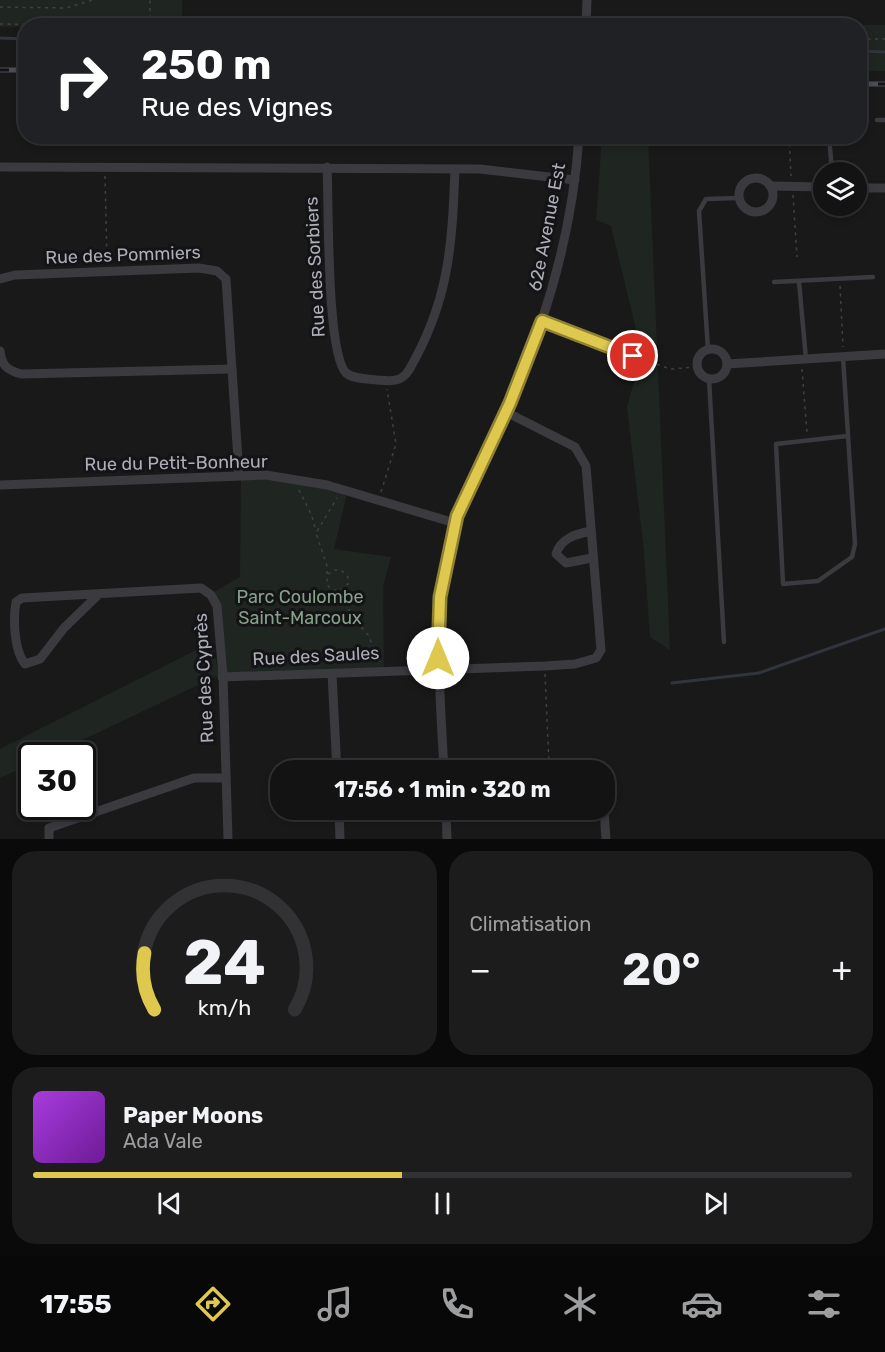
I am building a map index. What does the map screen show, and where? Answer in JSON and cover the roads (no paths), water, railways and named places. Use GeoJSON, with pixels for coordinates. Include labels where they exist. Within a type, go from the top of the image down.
{"type":"FeatureCollection","features":[{"type":"Feature","properties":{"kind":"street"},"geometry":{"type":"LineString","coordinates":[[586,0],[586,18]]}},
{"type":"Feature","properties":{"kind":"street","name":"62e Avenue Est"},"geometry":{"type":"LineString","coordinates":[[443,760],[439,670],[439,604],[455,523],[475,473],[506,412],[542,321],[562,250],[575,180],[578,144]]}},
{"type":"Feature","properties":{"kind":"street"},"geometry":{"type":"LineString","coordinates":[[0,167],[455,169],[509,171],[575,180]]}},
{"type":"Feature","properties":{"kind":"street","name":"Rue des Sorbiers"},"geometry":{"type":"LineString","coordinates":[[327,167],[335,345],[341,366],[352,376],[394,381],[400,380],[409,370],[437,311],[450,261],[455,169]]}},
{"type":"Feature","properties":{"kind":"street"},"geometry":{"type":"LineString","coordinates":[[771,186],[772,197],[762,210],[747,209],[739,198],[740,188],[751,178],[764,180],[771,186],[813,187]]}},
{"type":"Feature","properties":{"kind":"street"},"geometry":{"type":"LineString","coordinates":[[867,188],[885,188]]}},
{"type":"Feature","properties":{"kind":"street","name":"Rue des Pommiers"},"geometry":{"type":"LineString","coordinates":[[0,279],[15,275],[199,268],[217,271],[226,279],[239,475]]}},
{"type":"Feature","properties":{"kind":"street"},"geometry":{"type":"LineString","coordinates":[[542,321],[633,356]]}},
{"type":"Feature","properties":{"kind":"street"},"geometry":{"type":"LineString","coordinates":[[708,350],[720,351],[726,357],[727,364],[723,376],[709,380],[700,374],[697,367],[698,358],[708,350]]}},
{"type":"Feature","properties":{"kind":"street"},"geometry":{"type":"LineString","coordinates":[[0,351],[1,361],[8,370],[21,374],[232,369]]}},
{"type":"Feature","properties":{"kind":"street"},"geometry":{"type":"LineString","coordinates":[[727,364],[885,354]]}},
{"type":"Feature","properties":{"kind":"street","name":"Rue des Saules"},"geometry":{"type":"LineString","coordinates":[[222,676],[575,664],[596,658],[601,650],[585,466],[580,450],[506,412]]}},
{"type":"Feature","properties":{"kind":"street","name":"Rue du Petit-Bonheur"},"geometry":{"type":"LineString","coordinates":[[0,485],[266,475],[342,490],[455,523]]}},
{"type":"Feature","properties":{"kind":"street"},"geometry":{"type":"LineString","coordinates":[[591,531],[566,539],[558,546],[556,554],[566,563],[592,558]]}},
{"type":"Feature","properties":{"kind":"street","name":"Rue des Cyprès"},"geometry":{"type":"LineString","coordinates":[[99,594],[64,628],[40,659],[26,664],[19,657],[16,602],[22,598],[201,588],[211,595],[217,606],[222,676],[228,839]]}},
{"type":"Feature","properties":{"kind":"street"},"geometry":{"type":"LineString","coordinates":[[332,674],[336,760]]}},
{"type":"Feature","properties":{"kind":"street"},"geometry":{"type":"LineString","coordinates":[[49,839],[49,828],[194,778],[226,778]]}},
{"type":"Feature","properties":{"kind":"street"},"geometry":{"type":"LineString","coordinates":[[339,820],[340,839]]}},
{"type":"Feature","properties":{"kind":"street"},"geometry":{"type":"LineString","coordinates":[[446,820],[447,839]]}},
{"type":"Feature","properties":{"kind":"street"},"geometry":{"type":"LineString","coordinates":[[605,820],[606,839]]}},
{"type":"Feature","properties":{"kind":"lane"},"geometry":{"type":"LineString","coordinates":[[878,120],[885,120]]}},
{"type":"Feature","properties":{"kind":"lane"},"geometry":{"type":"LineString","coordinates":[[830,144],[831,162]]}},
{"type":"Feature","properties":{"kind":"lane"},"geometry":{"type":"LineString","coordinates":[[708,350],[699,211],[706,199],[739,198]]}},
{"type":"Feature","properties":{"kind":"lane"},"geometry":{"type":"LineString","coordinates":[[774,282],[873,277]]}},
{"type":"Feature","properties":{"kind":"lane"},"geometry":{"type":"LineString","coordinates":[[799,282],[804,359]]}},
{"type":"Feature","properties":{"kind":"lane"},"geometry":{"type":"LineString","coordinates":[[843,357],[855,544],[852,557],[818,581],[783,584],[776,444],[847,436]]}},
{"type":"Feature","properties":{"kind":"lane"},"geometry":{"type":"LineString","coordinates":[[709,380],[724,642]]}},
{"type":"Feature","properties":{"kind":"waterway"},"geometry":{"type":"LineString","coordinates":[[0,38],[18,39]]}},
{"type":"Feature","properties":{"kind":"waterway"},"geometry":{"type":"LineString","coordinates":[[867,51],[885,52]]}},
{"type":"Feature","properties":{"kind":"waterway"},"geometry":{"type":"LineString","coordinates":[[672,683],[759,673],[885,629]]}},
{"type":"Feature","properties":{"kind":"railway"},"geometry":{"type":"LineString","coordinates":[[0,70],[18,70]]}},
{"type":"Feature","properties":{"kind":"railway"},"geometry":{"type":"LineString","coordinates":[[867,84],[885,84]]}},
{"type":"Feature","properties":{"kind":"park label","name":"Parc Coulombe Saint-Marcoux"},"geometry":{"type":"Point","coordinates":[300,607]}}]}
